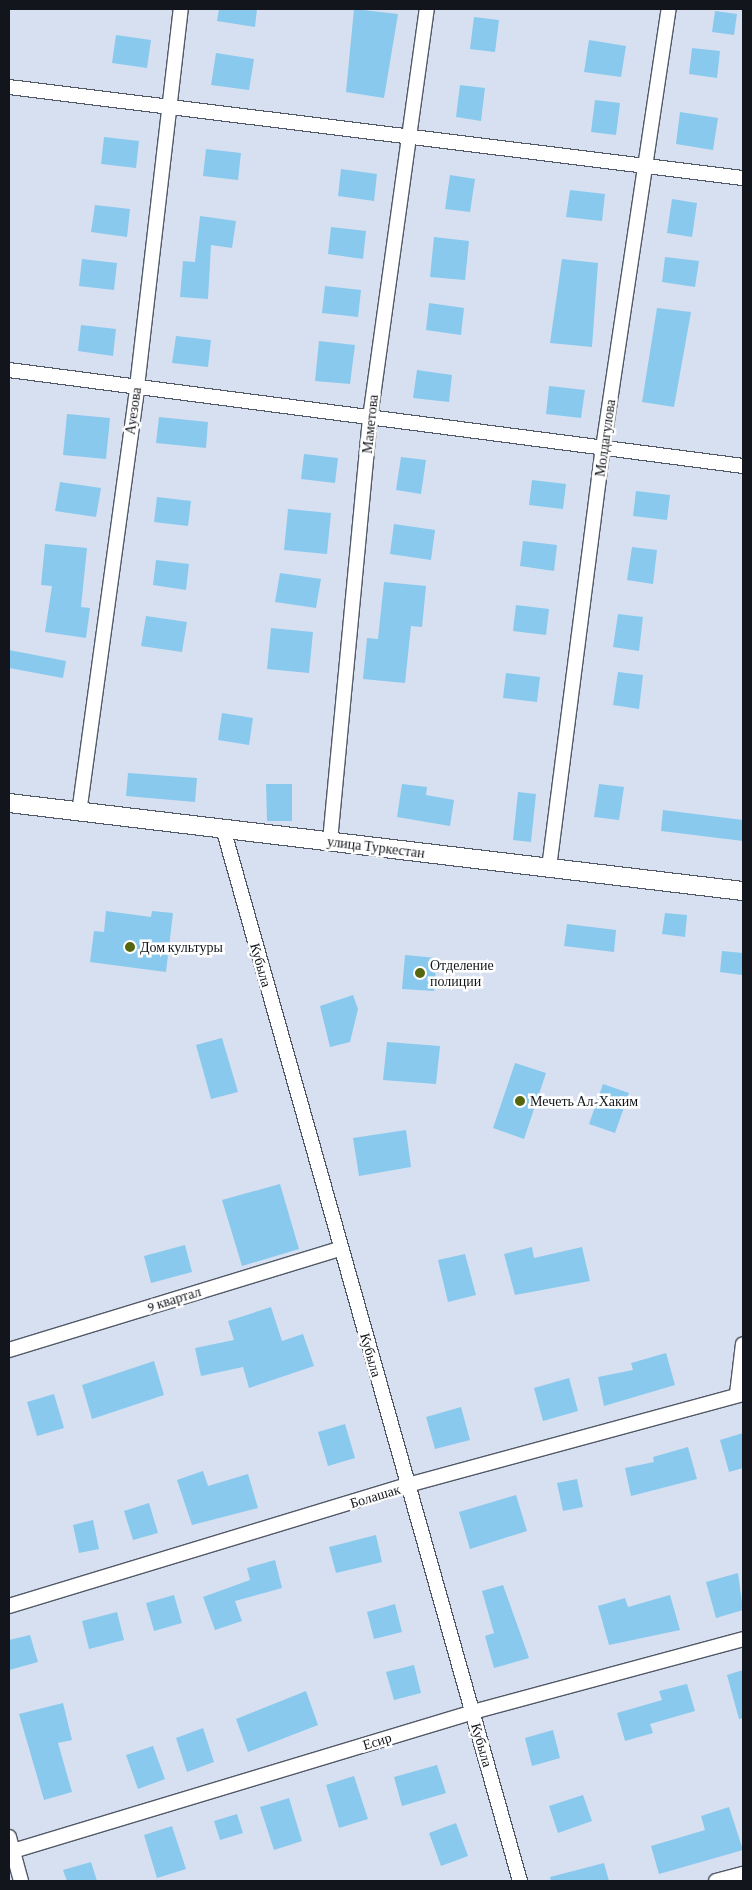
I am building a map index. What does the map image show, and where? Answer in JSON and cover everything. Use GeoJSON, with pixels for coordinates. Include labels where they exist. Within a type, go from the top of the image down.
{"type":"FeatureCollection","features":[{"type":"Feature","properties":{"kind":"street","name":"Ауезова"},"geometry":{"type":"LineString","coordinates":[[78,812],[137,387],[167,107],[182,9]]}},
{"type":"Feature","properties":{"kind":"street","name":"Маметова"},"geometry":{"type":"LineString","coordinates":[[330,841],[370,418],[407,136],[427,9]]}},
{"type":"Feature","properties":{"kind":"street","name":"Молдагулова"},"geometry":{"type":"LineString","coordinates":[[549,868],[603,448],[669,9]]}},
{"type":"Feature","properties":{"kind":"street"},"geometry":{"type":"LineString","coordinates":[[9,87],[743,178]]}},
{"type":"Feature","properties":{"kind":"street"},"geometry":{"type":"LineString","coordinates":[[9,370],[743,466]]}},
{"type":"Feature","properties":{"kind":"street","name":"улица Туркестан"},"geometry":{"type":"LineString","coordinates":[[9,803],[743,892]]}},
{"type":"Feature","properties":{"kind":"street","name":"Кубыла"},"geometry":{"type":"LineString","coordinates":[[223,828],[340,1249],[520,1881]]}},
{"type":"Feature","properties":{"kind":"street","name":"9 квартал"},"geometry":{"type":"LineString","coordinates":[[9,1350],[340,1249]]}},
{"type":"Feature","properties":{"kind":"street"},"geometry":{"type":"LineString","coordinates":[[740,1394],[743,1344]]}},
{"type":"Feature","properties":{"kind":"street","name":"Болашак"},"geometry":{"type":"LineString","coordinates":[[9,1606],[408,1486],[740,1394]]}},
{"type":"Feature","properties":{"kind":"street","name":"Есир"},"geometry":{"type":"LineString","coordinates":[[13,1851],[472,1712],[743,1639]]}},
{"type":"Feature","properties":{"kind":"street"},"geometry":{"type":"LineString","coordinates":[[9,1837],[21,1881]]}},
{"type":"Feature","properties":{"kind":"street"},"geometry":{"type":"LineString","coordinates":[[716,1881],[743,1874]]}},
{"type":"Feature","properties":{"kind":"building"},"geometry":{"type":"Polygon","coordinates":[[[219,9],[257,9],[255,27],[217,21],[219,9]]]}},
{"type":"Feature","properties":{"kind":"building"},"geometry":{"type":"Polygon","coordinates":[[[354,9],[398,14],[384,98],[346,92],[354,9]]]}},
{"type":"Feature","properties":{"kind":"building"},"geometry":{"type":"Polygon","coordinates":[[[715,11],[737,14],[734,35],[712,32],[715,11]]]}},
{"type":"Feature","properties":{"kind":"building"},"geometry":{"type":"Polygon","coordinates":[[[474,17],[499,20],[495,52],[470,49],[474,17]]]}},
{"type":"Feature","properties":{"kind":"building"},"geometry":{"type":"Polygon","coordinates":[[[116,35],[151,40],[147,68],[112,63],[116,35]]]}},
{"type":"Feature","properties":{"kind":"building"},"geometry":{"type":"Polygon","coordinates":[[[589,40],[626,46],[621,77],[584,72],[589,40]]]}},
{"type":"Feature","properties":{"kind":"building"},"geometry":{"type":"Polygon","coordinates":[[[692,48],[720,51],[717,78],[689,74],[692,48]]]}},
{"type":"Feature","properties":{"kind":"building"},"geometry":{"type":"Polygon","coordinates":[[[216,53],[254,59],[249,90],[211,85],[216,53]]]}},
{"type":"Feature","properties":{"kind":"building"},"geometry":{"type":"Polygon","coordinates":[[[460,85],[485,88],[481,121],[456,117],[460,85]]]}},
{"type":"Feature","properties":{"kind":"building"},"geometry":{"type":"Polygon","coordinates":[[[595,100],[620,103],[616,135],[591,132],[595,100]]]}},
{"type":"Feature","properties":{"kind":"building"},"geometry":{"type":"Polygon","coordinates":[[[680,112],[718,118],[713,150],[676,144],[680,112]]]}},
{"type":"Feature","properties":{"kind":"building"},"geometry":{"type":"Polygon","coordinates":[[[104,137],[139,141],[136,168],[101,164],[104,137]]]}},
{"type":"Feature","properties":{"kind":"building"},"geometry":{"type":"Polygon","coordinates":[[[206,149],[241,153],[238,180],[203,176],[206,149]]]}},
{"type":"Feature","properties":{"kind":"building"},"geometry":{"type":"Polygon","coordinates":[[[341,169],[377,174],[374,201],[338,196],[341,169]]]}},
{"type":"Feature","properties":{"kind":"building"},"geometry":{"type":"Polygon","coordinates":[[[450,175],[475,179],[470,212],[445,209],[450,175]]]}},
{"type":"Feature","properties":{"kind":"building"},"geometry":{"type":"Polygon","coordinates":[[[570,190],[605,194],[602,221],[566,217],[570,190]]]}},
{"type":"Feature","properties":{"kind":"building"},"geometry":{"type":"Polygon","coordinates":[[[672,199],[697,203],[692,237],[667,233],[672,199]]]}},
{"type":"Feature","properties":{"kind":"building"},"geometry":{"type":"Polygon","coordinates":[[[95,205],[130,209],[127,237],[91,232],[95,205]]]}},
{"type":"Feature","properties":{"kind":"building"},"geometry":{"type":"Polygon","coordinates":[[[200,216],[236,221],[232,248],[211,245],[208,299],[180,297],[183,261],[195,262],[200,216]]]}},
{"type":"Feature","properties":{"kind":"building"},"geometry":{"type":"Polygon","coordinates":[[[331,227],[366,231],[363,259],[328,254],[331,227]]]}},
{"type":"Feature","properties":{"kind":"building"},"geometry":{"type":"Polygon","coordinates":[[[434,237],[469,241],[465,280],[430,277],[434,237]]]}},
{"type":"Feature","properties":{"kind":"building"},"geometry":{"type":"Polygon","coordinates":[[[665,257],[699,261],[695,287],[662,282],[665,257]]]}},
{"type":"Feature","properties":{"kind":"building"},"geometry":{"type":"Polygon","coordinates":[[[82,259],[117,263],[114,290],[79,286],[82,259]]]}},
{"type":"Feature","properties":{"kind":"building"},"geometry":{"type":"Polygon","coordinates":[[[562,259],[598,263],[592,347],[550,343],[562,259]]]}},
{"type":"Feature","properties":{"kind":"building"},"geometry":{"type":"Polygon","coordinates":[[[325,286],[361,290],[358,317],[322,313],[325,286]]]}},
{"type":"Feature","properties":{"kind":"building"},"geometry":{"type":"Polygon","coordinates":[[[429,303],[464,308],[461,335],[426,330],[429,303]]]}},
{"type":"Feature","properties":{"kind":"building"},"geometry":{"type":"Polygon","coordinates":[[[657,308],[691,312],[674,407],[642,402],[657,308]]]}},
{"type":"Feature","properties":{"kind":"building"},"geometry":{"type":"Polygon","coordinates":[[[81,325],[116,329],[113,356],[78,351],[81,325]]]}},
{"type":"Feature","properties":{"kind":"building"},"geometry":{"type":"Polygon","coordinates":[[[176,336],[211,340],[208,367],[172,363],[176,336]]]}},
{"type":"Feature","properties":{"kind":"building"},"geometry":{"type":"Polygon","coordinates":[[[319,341],[355,345],[350,384],[315,381],[319,341]]]}},
{"type":"Feature","properties":{"kind":"building"},"geometry":{"type":"Polygon","coordinates":[[[417,370],[452,375],[449,402],[413,398],[417,370]]]}},
{"type":"Feature","properties":{"kind":"building"},"geometry":{"type":"Polygon","coordinates":[[[549,386],[585,390],[581,418],[546,414],[549,386]]]}},
{"type":"Feature","properties":{"kind":"building"},"geometry":{"type":"Polygon","coordinates":[[[67,414],[110,418],[106,459],[63,455],[67,414]]]}},
{"type":"Feature","properties":{"kind":"building"},"geometry":{"type":"Polygon","coordinates":[[[159,417],[208,422],[206,448],[156,443],[159,417]]]}},
{"type":"Feature","properties":{"kind":"building"},"geometry":{"type":"Polygon","coordinates":[[[304,454],[338,458],[335,483],[301,479],[304,454]]]}},
{"type":"Feature","properties":{"kind":"building"},"geometry":{"type":"Polygon","coordinates":[[[401,457],[426,460],[421,494],[396,490],[401,457]]]}},
{"type":"Feature","properties":{"kind":"building"},"geometry":{"type":"Polygon","coordinates":[[[532,480],[566,484],[563,509],[529,505],[532,480]]]}},
{"type":"Feature","properties":{"kind":"building"},"geometry":{"type":"Polygon","coordinates":[[[60,482],[101,488],[96,517],[55,511],[60,482]]]}},
{"type":"Feature","properties":{"kind":"building"},"geometry":{"type":"Polygon","coordinates":[[[636,491],[670,495],[667,520],[633,516],[636,491]]]}},
{"type":"Feature","properties":{"kind":"building"},"geometry":{"type":"Polygon","coordinates":[[[157,497],[191,501],[188,526],[154,522],[157,497]]]}},
{"type":"Feature","properties":{"kind":"building"},"geometry":{"type":"Polygon","coordinates":[[[288,509],[331,513],[327,554],[284,550],[288,509]]]}},
{"type":"Feature","properties":{"kind":"building"},"geometry":{"type":"Polygon","coordinates":[[[394,524],[435,530],[431,560],[390,554],[394,524]]]}},
{"type":"Feature","properties":{"kind":"building"},"geometry":{"type":"Polygon","coordinates":[[[523,541],[557,545],[554,571],[520,566],[523,541]]]}},
{"type":"Feature","properties":{"kind":"building"},"geometry":{"type":"Polygon","coordinates":[[[45,544],[87,548],[81,607],[90,608],[86,638],[45,632],[52,586],[41,585],[45,544]]]}},
{"type":"Feature","properties":{"kind":"building"},"geometry":{"type":"Polygon","coordinates":[[[632,547],[657,550],[653,584],[627,580],[632,547]]]}},
{"type":"Feature","properties":{"kind":"building"},"geometry":{"type":"Polygon","coordinates":[[[156,560],[189,564],[186,590],[153,585],[156,560]]]}},
{"type":"Feature","properties":{"kind":"building"},"geometry":{"type":"Polygon","coordinates":[[[280,573],[321,579],[316,608],[275,602],[280,573]]]}},
{"type":"Feature","properties":{"kind":"building"},"geometry":{"type":"Polygon","coordinates":[[[384,582],[426,586],[422,627],[411,626],[405,683],[363,679],[367,638],[378,639],[384,582]]]}},
{"type":"Feature","properties":{"kind":"building"},"geometry":{"type":"Polygon","coordinates":[[[516,605],[549,609],[546,635],[513,631],[516,605]]]}},
{"type":"Feature","properties":{"kind":"building"},"geometry":{"type":"Polygon","coordinates":[[[618,614],[643,617],[639,651],[613,647],[618,614]]]}},
{"type":"Feature","properties":{"kind":"building"},"geometry":{"type":"Polygon","coordinates":[[[146,616],[187,622],[182,652],[141,646],[146,616]]]}},
{"type":"Feature","properties":{"kind":"building"},"geometry":{"type":"Polygon","coordinates":[[[271,628],[313,632],[309,673],[267,669],[271,628]]]}},
{"type":"Feature","properties":{"kind":"building"},"geometry":{"type":"Polygon","coordinates":[[[9,650],[66,661],[63,678],[9,668],[9,650]]]}},
{"type":"Feature","properties":{"kind":"building"},"geometry":{"type":"Polygon","coordinates":[[[618,672],[643,675],[639,709],[613,705],[618,672]]]}},
{"type":"Feature","properties":{"kind":"building"},"geometry":{"type":"Polygon","coordinates":[[[506,673],[540,677],[537,702],[503,698],[506,673]]]}},
{"type":"Feature","properties":{"kind":"building"},"geometry":{"type":"Polygon","coordinates":[[[222,713],[253,718],[249,745],[218,740],[222,713]]]}},
{"type":"Feature","properties":{"kind":"building"},"geometry":{"type":"Polygon","coordinates":[[[128,773],[197,778],[195,802],[126,796],[128,773]]]}},
{"type":"Feature","properties":{"kind":"building"},"geometry":{"type":"Polygon","coordinates":[[[266,784],[292,784],[292,821],[267,821],[266,784]]]}},
{"type":"Feature","properties":{"kind":"building"},"geometry":{"type":"Polygon","coordinates":[[[402,784],[427,787],[426,795],[454,800],[450,826],[397,817],[402,784]]]}},
{"type":"Feature","properties":{"kind":"building"},"geometry":{"type":"Polygon","coordinates":[[[599,784],[624,787],[619,820],[594,817],[599,784]]]}},
{"type":"Feature","properties":{"kind":"building"},"geometry":{"type":"Polygon","coordinates":[[[518,792],[536,794],[531,842],[513,840],[518,792]]]}},
{"type":"Feature","properties":{"kind":"building"},"geometry":{"type":"Polygon","coordinates":[[[663,810],[743,820],[743,841],[661,831],[663,810]]]}},
{"type":"Feature","properties":{"kind":"building","name":"Дом культуры"},"geometry":{"type":"Polygon","coordinates":[[[106,911],[151,917],[152,911],[173,913],[166,972],[90,962],[94,931],[104,932],[106,911]]]}},
{"type":"Feature","properties":{"kind":"building"},"geometry":{"type":"Polygon","coordinates":[[[665,913],[687,915],[685,937],[662,934],[665,913]]]}},
{"type":"Feature","properties":{"kind":"building"},"geometry":{"type":"Polygon","coordinates":[[[567,924],[616,930],[614,952],[564,946],[567,924]]]}},
{"type":"Feature","properties":{"kind":"building"},"geometry":{"type":"Polygon","coordinates":[[[722,951],[743,953],[742,975],[720,972],[722,951]]]}},
{"type":"Feature","properties":{"kind":"building","name":"Отделение полиции"},"geometry":{"type":"Polygon","coordinates":[[[405,955],[437,958],[434,991],[402,989],[405,955]]]}},
{"type":"Feature","properties":{"kind":"building"},"geometry":{"type":"Polygon","coordinates":[[[353,995],[358,1009],[350,1042],[330,1047],[320,1006],[353,995]]]}},
{"type":"Feature","properties":{"kind":"building"},"geometry":{"type":"Polygon","coordinates":[[[222,1038],[238,1092],[211,1099],[196,1045],[222,1038]]]}},
{"type":"Feature","properties":{"kind":"building"},"geometry":{"type":"Polygon","coordinates":[[[387,1042],[440,1046],[436,1084],[383,1080],[387,1042]]]}},
{"type":"Feature","properties":{"kind":"building","name":"Мечеть Ал-Хаким"},"geometry":{"type":"Polygon","coordinates":[[[515,1063],[546,1073],[524,1139],[493,1128],[515,1063]]]}},
{"type":"Feature","properties":{"kind":"building"},"geometry":{"type":"Polygon","coordinates":[[[603,1084],[629,1093],[615,1133],[589,1124],[603,1084]]]}},
{"type":"Feature","properties":{"kind":"building"},"geometry":{"type":"Polygon","coordinates":[[[406,1130],[411,1167],[359,1176],[353,1138],[406,1130]]]}},
{"type":"Feature","properties":{"kind":"building"},"geometry":{"type":"Polygon","coordinates":[[[280,1184],[299,1249],[242,1266],[222,1200],[280,1184]]]}},
{"type":"Feature","properties":{"kind":"building"},"geometry":{"type":"Polygon","coordinates":[[[185,1245],[192,1272],[151,1283],[144,1256],[185,1245]]]}},
{"type":"Feature","properties":{"kind":"building"},"geometry":{"type":"Polygon","coordinates":[[[532,1247],[534,1258],[582,1247],[590,1281],[515,1295],[504,1254],[532,1247]]]}},
{"type":"Feature","properties":{"kind":"building"},"geometry":{"type":"Polygon","coordinates":[[[465,1254],[476,1295],[448,1302],[438,1260],[465,1254]]]}},
{"type":"Feature","properties":{"kind":"building"},"geometry":{"type":"Polygon","coordinates":[[[271,1307],[282,1341],[303,1334],[314,1366],[249,1388],[243,1367],[201,1376],[195,1348],[234,1340],[228,1321],[271,1307]]]}},
{"type":"Feature","properties":{"kind":"building"},"geometry":{"type":"Polygon","coordinates":[[[666,1353],[675,1385],[604,1406],[598,1377],[633,1370],[631,1363],[666,1353]]]}},
{"type":"Feature","properties":{"kind":"building"},"geometry":{"type":"Polygon","coordinates":[[[154,1361],[164,1395],[92,1419],[82,1385],[154,1361]]]}},
{"type":"Feature","properties":{"kind":"building"},"geometry":{"type":"Polygon","coordinates":[[[569,1378],[578,1411],[543,1421],[534,1388],[569,1378]]]}},
{"type":"Feature","properties":{"kind":"building"},"geometry":{"type":"Polygon","coordinates":[[[54,1394],[64,1428],[37,1436],[27,1402],[54,1394]]]}},
{"type":"Feature","properties":{"kind":"building"},"geometry":{"type":"Polygon","coordinates":[[[461,1407],[470,1440],[435,1449],[426,1417],[461,1407]]]}},
{"type":"Feature","properties":{"kind":"building"},"geometry":{"type":"Polygon","coordinates":[[[345,1424],[355,1458],[328,1466],[318,1432],[345,1424]]]}},
{"type":"Feature","properties":{"kind":"building"},"geometry":{"type":"Polygon","coordinates":[[[743,1433],[743,1468],[729,1472],[720,1440],[743,1433]]]}},
{"type":"Feature","properties":{"kind":"building"},"geometry":{"type":"Polygon","coordinates":[[[688,1447],[697,1479],[631,1496],[625,1468],[654,1462],[653,1457],[688,1447]]]}},
{"type":"Feature","properties":{"kind":"building"},"geometry":{"type":"Polygon","coordinates":[[[203,1471],[208,1486],[248,1474],[258,1508],[192,1525],[177,1480],[203,1471]]]}},
{"type":"Feature","properties":{"kind":"building"},"geometry":{"type":"Polygon","coordinates":[[[577,1479],[583,1507],[563,1511],[557,1483],[577,1479]]]}},
{"type":"Feature","properties":{"kind":"building"},"geometry":{"type":"Polygon","coordinates":[[[516,1495],[527,1531],[470,1549],[459,1512],[516,1495]]]}},
{"type":"Feature","properties":{"kind":"building"},"geometry":{"type":"Polygon","coordinates":[[[149,1503],[158,1533],[133,1540],[124,1511],[149,1503]]]}},
{"type":"Feature","properties":{"kind":"building"},"geometry":{"type":"Polygon","coordinates":[[[93,1520],[99,1549],[79,1553],[73,1525],[93,1520]]]}},
{"type":"Feature","properties":{"kind":"building"},"geometry":{"type":"Polygon","coordinates":[[[376,1535],[382,1562],[336,1573],[329,1547],[376,1535]]]}},
{"type":"Feature","properties":{"kind":"building"},"geometry":{"type":"Polygon","coordinates":[[[275,1560],[282,1588],[235,1601],[242,1621],[215,1630],[203,1597],[250,1580],[247,1568],[275,1560]]]}},
{"type":"Feature","properties":{"kind":"building"},"geometry":{"type":"Polygon","coordinates":[[[738,1573],[743,1610],[716,1618],[706,1582],[738,1573]]]}},
{"type":"Feature","properties":{"kind":"building"},"geometry":{"type":"Polygon","coordinates":[[[503,1585],[529,1658],[494,1668],[485,1636],[494,1633],[482,1591],[503,1585]]]}},
{"type":"Feature","properties":{"kind":"building"},"geometry":{"type":"Polygon","coordinates":[[[174,1595],[182,1623],[154,1631],[146,1603],[174,1595]]]}},
{"type":"Feature","properties":{"kind":"building"},"geometry":{"type":"Polygon","coordinates":[[[670,1595],[680,1630],[609,1645],[598,1606],[625,1598],[628,1607],[670,1595]]]}},
{"type":"Feature","properties":{"kind":"building"},"geometry":{"type":"Polygon","coordinates":[[[395,1604],[402,1632],[374,1639],[367,1612],[395,1604]]]}},
{"type":"Feature","properties":{"kind":"building"},"geometry":{"type":"Polygon","coordinates":[[[117,1612],[124,1640],[89,1649],[82,1621],[117,1612]]]}},
{"type":"Feature","properties":{"kind":"building"},"geometry":{"type":"Polygon","coordinates":[[[30,1635],[38,1662],[9,1670],[9,1640],[30,1635]]]}},
{"type":"Feature","properties":{"kind":"building"},"geometry":{"type":"Polygon","coordinates":[[[414,1665],[421,1693],[394,1700],[386,1672],[414,1665]]]}},
{"type":"Feature","properties":{"kind":"building"},"geometry":{"type":"Polygon","coordinates":[[[743,1670],[743,1718],[739,1719],[727,1675],[743,1670]]]}},
{"type":"Feature","properties":{"kind":"building"},"geometry":{"type":"Polygon","coordinates":[[[687,1684],[695,1711],[650,1724],[653,1733],[625,1741],[617,1713],[662,1700],[659,1691],[687,1684]]]}},
{"type":"Feature","properties":{"kind":"building"},"geometry":{"type":"Polygon","coordinates":[[[306,1691],[318,1725],[248,1752],[236,1719],[306,1691]]]}},
{"type":"Feature","properties":{"kind":"building"},"geometry":{"type":"Polygon","coordinates":[[[63,1703],[72,1740],[58,1743],[72,1792],[44,1800],[19,1714],[63,1703]]]}},
{"type":"Feature","properties":{"kind":"building"},"geometry":{"type":"Polygon","coordinates":[[[203,1728],[214,1762],[187,1772],[176,1738],[203,1728]]]}},
{"type":"Feature","properties":{"kind":"building"},"geometry":{"type":"Polygon","coordinates":[[[553,1730],[560,1758],[532,1766],[525,1738],[553,1730]]]}},
{"type":"Feature","properties":{"kind":"building"},"geometry":{"type":"Polygon","coordinates":[[[153,1746],[165,1779],[138,1789],[126,1755],[153,1746]]]}},
{"type":"Feature","properties":{"kind":"building"},"geometry":{"type":"Polygon","coordinates":[[[437,1765],[446,1793],[402,1806],[394,1777],[437,1765]]]}},
{"type":"Feature","properties":{"kind":"building"},"geometry":{"type":"Polygon","coordinates":[[[354,1776],[368,1819],[339,1828],[326,1785],[354,1776]]]}},
{"type":"Feature","properties":{"kind":"building"},"geometry":{"type":"Polygon","coordinates":[[[583,1795],[592,1821],[558,1833],[549,1806],[583,1795]]]}},
{"type":"Feature","properties":{"kind":"building"},"geometry":{"type":"Polygon","coordinates":[[[289,1798],[302,1841],[274,1850],[260,1807],[289,1798]]]}},
{"type":"Feature","properties":{"kind":"building"},"geometry":{"type":"Polygon","coordinates":[[[729,1807],[743,1850],[659,1874],[651,1846],[705,1830],[701,1816],[729,1807]]]}},
{"type":"Feature","properties":{"kind":"building"},"geometry":{"type":"Polygon","coordinates":[[[237,1814],[243,1833],[220,1840],[214,1821],[237,1814]]]}},
{"type":"Feature","properties":{"kind":"building"},"geometry":{"type":"Polygon","coordinates":[[[456,1823],[468,1856],[441,1866],[429,1833],[456,1823]]]}},
{"type":"Feature","properties":{"kind":"building"},"geometry":{"type":"Polygon","coordinates":[[[172,1826],[186,1869],[157,1878],[144,1835],[172,1826]]]}},
{"type":"Feature","properties":{"kind":"building"},"geometry":{"type":"Polygon","coordinates":[[[91,1862],[97,1881],[67,1881],[63,1870],[91,1862]]]}},
{"type":"Feature","properties":{"kind":"building"},"geometry":{"type":"Polygon","coordinates":[[[604,1863],[609,1881],[551,1881],[550,1877],[604,1863]]]}},
{"type":"Feature","properties":{"kind":"place","name":"Дом культуры"},"geometry":{"type":"Point","coordinates":[130,947]}},
{"type":"Feature","properties":{"kind":"place","name":"Отделение полиции"},"geometry":{"type":"Point","coordinates":[420,973]}},
{"type":"Feature","properties":{"kind":"place","name":"Мечеть Ал-Хаким"},"geometry":{"type":"Point","coordinates":[520,1101]}}]}
